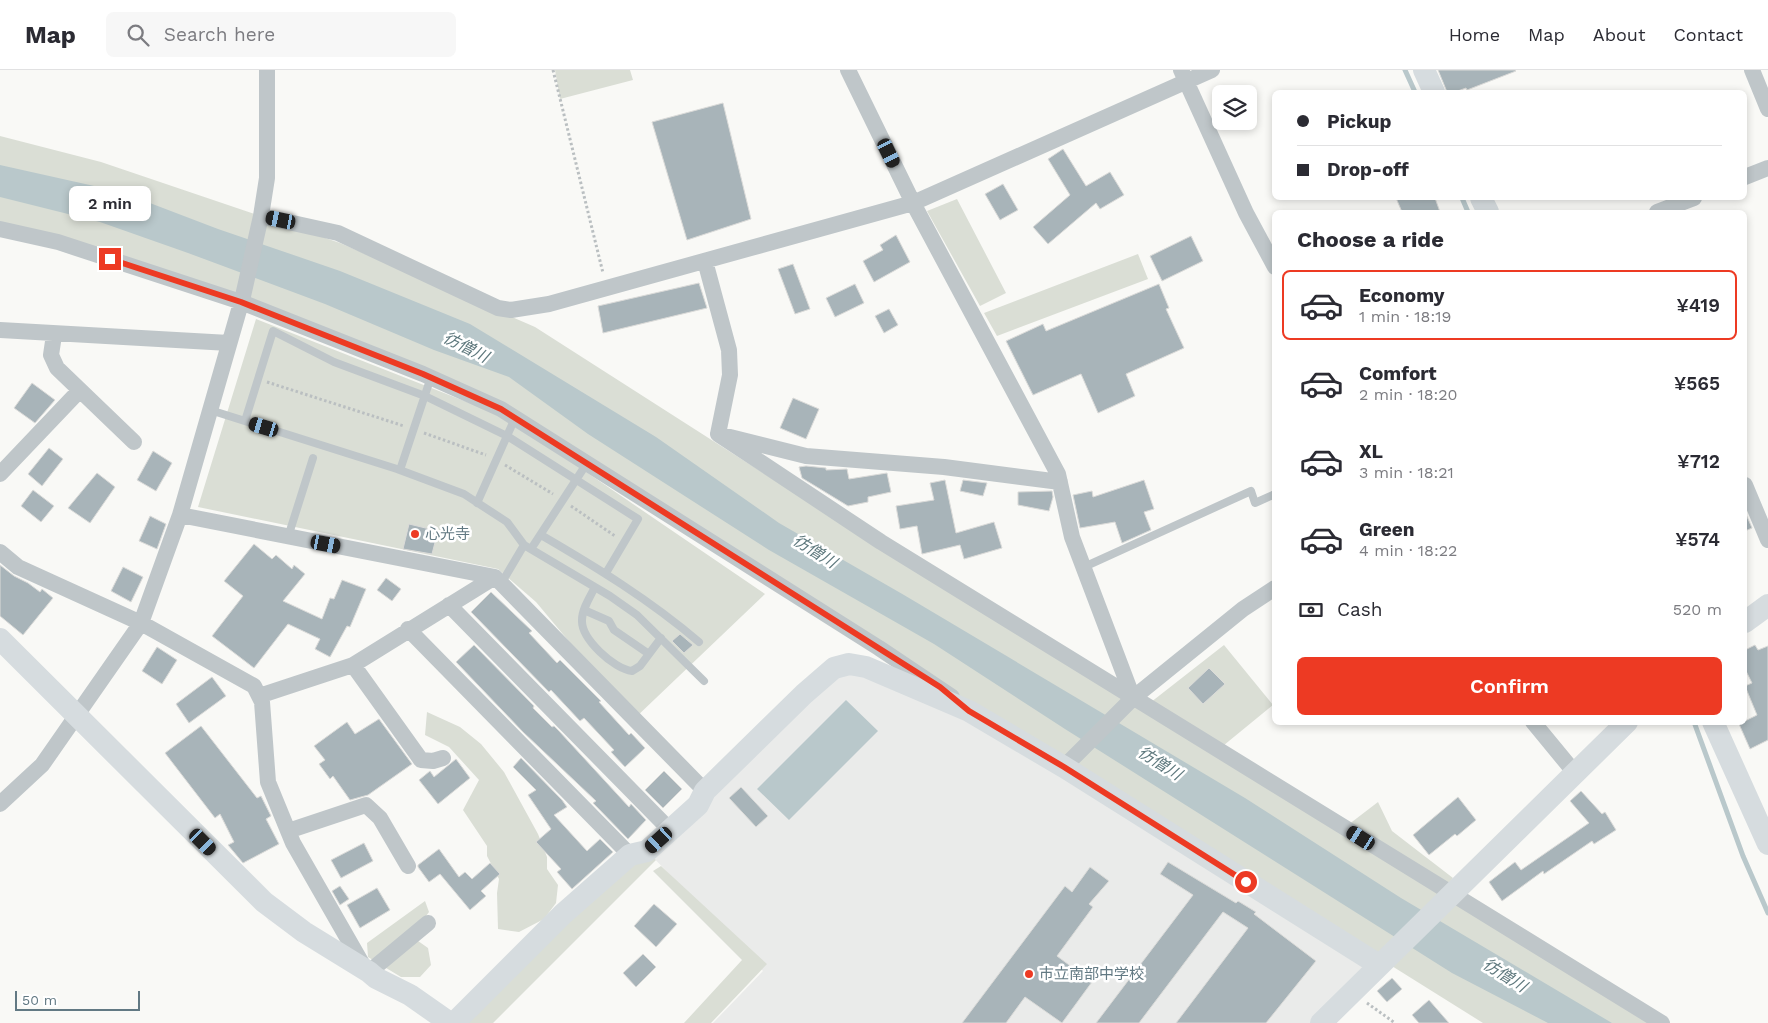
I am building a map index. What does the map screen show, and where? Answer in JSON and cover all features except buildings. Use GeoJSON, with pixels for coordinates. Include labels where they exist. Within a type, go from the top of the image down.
{"type":"FeatureCollection","features":[{"type":"Feature","properties":{"kind":"street"},"geometry":{"type":"LineString","coordinates":[[0,804],[42,765],[141,623],[180,515],[242,299],[261,216],[266,178],[267,70]]}},
{"type":"Feature","properties":{"kind":"street"},"geometry":{"type":"LineString","coordinates":[[848,70],[913,204],[1058,474],[1072,537],[1131,701]]}},
{"type":"Feature","properties":{"kind":"street"},"geometry":{"type":"LineString","coordinates":[[261,216],[338,233],[498,308],[511,310],[550,304],[913,204],[1183,76],[1212,70]]}},
{"type":"Feature","properties":{"kind":"street"},"geometry":{"type":"LineString","coordinates":[[1424,70],[1433,90]]}},
{"type":"Feature","properties":{"kind":"street"},"geometry":{"type":"LineString","coordinates":[[1752,70],[1768,109]]}},
{"type":"Feature","properties":{"kind":"street"},"geometry":{"type":"LineString","coordinates":[[1183,76],[1246,212],[1272,261]]}},
{"type":"Feature","properties":{"kind":"street"},"geometry":{"type":"LineString","coordinates":[[1747,176],[1768,168]]}},
{"type":"Feature","properties":{"kind":"street"},"geometry":{"type":"LineString","coordinates":[[1662,210],[1689,200]]}},
{"type":"Feature","properties":{"kind":"street"},"geometry":{"type":"LineString","coordinates":[[0,229],[58,242],[242,299],[431,377],[501,409],[940,687],[969,711]]}},
{"type":"Feature","properties":{"kind":"street"},"geometry":{"type":"LineString","coordinates":[[705,261],[729,350],[730,375],[718,434]]}},
{"type":"Feature","properties":{"kind":"street"},"geometry":{"type":"LineString","coordinates":[[0,330],[54,335],[229,344]]}},
{"type":"Feature","properties":{"kind":"street"},"geometry":{"type":"LineString","coordinates":[[54,335],[51,355],[57,368],[134,442]]}},
{"type":"Feature","properties":{"kind":"street"},"geometry":{"type":"LineString","coordinates":[[0,474],[80,390]]}},
{"type":"Feature","properties":{"kind":"street"},"geometry":{"type":"LineString","coordinates":[[718,434],[806,456],[944,468],[1060,482]]}},
{"type":"Feature","properties":{"kind":"street"},"geometry":{"type":"LineString","coordinates":[[718,434],[881,542],[1131,701],[1662,1023]]}},
{"type":"Feature","properties":{"kind":"street"},"geometry":{"type":"LineString","coordinates":[[1747,490],[1768,540]]}},
{"type":"Feature","properties":{"kind":"street"},"geometry":{"type":"LineString","coordinates":[[180,515],[498,581],[705,791]]}},
{"type":"Feature","properties":{"kind":"street"},"geometry":{"type":"LineString","coordinates":[[0,552],[18,567],[141,623],[254,686],[262,702],[268,782],[288,831],[333,916],[367,971]]}},
{"type":"Feature","properties":{"kind":"street"},"geometry":{"type":"LineString","coordinates":[[259,696],[353,665],[449,605],[498,581]]}},
{"type":"Feature","properties":{"kind":"street"},"geometry":{"type":"LineString","coordinates":[[1064,767],[1131,701],[1243,609],[1272,590]]}},
{"type":"Feature","properties":{"kind":"street"},"geometry":{"type":"LineString","coordinates":[[449,605],[670,830]]}},
{"type":"Feature","properties":{"kind":"street"},"geometry":{"type":"LineString","coordinates":[[1747,621],[1768,605]]}},
{"type":"Feature","properties":{"kind":"street"},"geometry":{"type":"LineString","coordinates":[[408,629],[630,855]]}},
{"type":"Feature","properties":{"kind":"street"},"geometry":{"type":"LineString","coordinates":[[0,639],[264,902],[304,932],[376,978],[410,995],[450,1023]]}},
{"type":"Feature","properties":{"kind":"street"},"geometry":{"type":"LineString","coordinates":[[454,1023],[564,914],[630,855],[647,851],[698,805],[705,791],[804,694],[834,668],[849,664],[866,667],[969,711],[1382,962]]}},
{"type":"Feature","properties":{"kind":"street"},"geometry":{"type":"LineString","coordinates":[[353,665],[422,760],[443,758]]}},
{"type":"Feature","properties":{"kind":"street"},"geometry":{"type":"LineString","coordinates":[[1535,725],[1575,773]]}},
{"type":"Feature","properties":{"kind":"street"},"geometry":{"type":"LineString","coordinates":[[1322,1023],[1624,725]]}},
{"type":"Feature","properties":{"kind":"street"},"geometry":{"type":"LineString","coordinates":[[1714,725],[1768,844]]}},
{"type":"Feature","properties":{"kind":"street"},"geometry":{"type":"LineString","coordinates":[[288,831],[366,805],[380,818],[408,866]]}},
{"type":"Feature","properties":{"kind":"street"},"geometry":{"type":"LineString","coordinates":[[367,971],[428,923]]}},
{"type":"Feature","properties":{"kind":"lane"},"geometry":{"type":"LineString","coordinates":[[245,421],[273,331],[334,362],[425,396],[507,436],[638,519],[606,573]]}},
{"type":"Feature","properties":{"kind":"lane"},"geometry":{"type":"LineString","coordinates":[[400,470],[431,377]]}},
{"type":"Feature","properties":{"kind":"lane"},"geometry":{"type":"LineString","coordinates":[[210,410],[400,470],[464,494],[508,522],[528,547],[595,587],[638,616],[704,681]]}},
{"type":"Feature","properties":{"kind":"lane"},"geometry":{"type":"LineString","coordinates":[[477,503],[515,418]]}},
{"type":"Feature","properties":{"kind":"lane"},"geometry":{"type":"LineString","coordinates":[[288,537],[313,458]]}},
{"type":"Feature","properties":{"kind":"lane"},"geometry":{"type":"LineString","coordinates":[[498,581],[541,535],[587,463]]}},
{"type":"Feature","properties":{"kind":"lane"},"geometry":{"type":"LineString","coordinates":[[1084,568],[1251,491],[1255,503],[1272,495]]}},
{"type":"Feature","properties":{"kind":"lane"},"geometry":{"type":"LineString","coordinates":[[541,535],[606,573],[669,617],[699,642]]}},
{"type":"Feature","properties":{"kind":"lane"},"geometry":{"type":"LineString","coordinates":[[595,587],[584,610],[582,622],[589,638],[607,658],[625,670],[632,671],[640,666],[661,638]]}},
{"type":"Feature","properties":{"kind":"lane"},"geometry":{"type":"LineString","coordinates":[[584,610],[608,621],[614,630],[649,654]]}},
{"type":"Feature","properties":{"kind":"path"},"geometry":{"type":"LineString","coordinates":[[552,70],[606,288]]}},
{"type":"Feature","properties":{"kind":"path"},"geometry":{"type":"LineString","coordinates":[[258,379],[478,450],[563,500],[624,542]]}},
{"type":"Feature","properties":{"kind":"path"},"geometry":{"type":"LineString","coordinates":[[1353,992],[1395,1023]]}},
{"type":"Feature","properties":{"kind":"shaded area"},"geometry":{"type":"Polygon","coordinates":[[[555,70],[630,70],[633,80],[560,99],[555,70]]]}},
{"type":"Feature","properties":{"kind":"shaded area"},"geometry":{"type":"Polygon","coordinates":[[[0,136],[101,162],[340,243],[535,327],[924,576],[1146,706],[1224,645],[1272,706],[1218,750],[1344,828],[1378,802],[1392,831],[1453,878],[1444,889],[1662,1023],[1483,1023],[992,716],[523,429],[765,594],[634,719],[536,602],[498,569],[198,507],[256,319],[472,404],[302,323],[0,231],[0,136]]]}},
{"type":"Feature","properties":{"kind":"shaded area"},"geometry":{"type":"Polygon","coordinates":[[[957,199],[1006,293],[980,306],[927,211],[957,199]]]}},
{"type":"Feature","properties":{"kind":"shaded area"},"geometry":{"type":"Polygon","coordinates":[[[1138,254],[1148,279],[997,336],[984,313],[1138,254]]]}},
{"type":"Feature","properties":{"kind":"shaded area"},"geometry":{"type":"Polygon","coordinates":[[[834,668],[924,690],[1379,965],[1320,1023],[713,1023],[763,971],[647,851],[834,668]]]}},
{"type":"Feature","properties":{"kind":"shaded area"},"geometry":{"type":"Polygon","coordinates":[[[427,712],[460,727],[481,744],[504,772],[538,834],[547,857],[547,869],[558,885],[556,903],[544,919],[519,932],[498,929],[497,893],[499,879],[487,856],[487,846],[463,810],[479,780],[449,747],[425,735],[427,712]]]}},
{"type":"Feature","properties":{"kind":"shaded area"},"geometry":{"type":"Polygon","coordinates":[[[647,851],[656,860],[493,1023],[454,1023],[647,851]]]}},
{"type":"Feature","properties":{"kind":"shaded area"},"geometry":{"type":"Polygon","coordinates":[[[661,866],[767,964],[711,1023],[684,1023],[742,960],[653,871],[661,866]]]}},
{"type":"Feature","properties":{"kind":"shaded area"},"geometry":{"type":"Polygon","coordinates":[[[425,901],[429,912],[411,936],[428,948],[431,965],[420,977],[401,977],[368,957],[367,943],[425,901]]]}},
{"type":"Feature","properties":{"kind":"water","name":"彷僧川"},"geometry":{"type":"Polygon","coordinates":[[[0,165],[121,192],[218,229],[340,271],[470,324],[656,437],[779,523],[904,595],[1245,798],[1401,898],[1612,1023],[1548,1023],[1452,973],[1065,729],[934,644],[769,550],[588,434],[509,377],[434,350],[325,304],[188,253],[100,222],[0,197],[0,165]]]}},
{"type":"Feature","properties":{"kind":"water"},"geometry":{"type":"Polygon","coordinates":[[[846,700],[878,731],[789,820],[757,789],[846,700]]]}},
{"type":"Feature","properties":{"kind":"waterway"},"geometry":{"type":"LineString","coordinates":[[1405,70],[1414,90]]}},
{"type":"Feature","properties":{"kind":"waterway"},"geometry":{"type":"LineString","coordinates":[[1463,200],[1467,210]]}},
{"type":"Feature","properties":{"kind":"waterway"},"geometry":{"type":"LineString","coordinates":[[1695,725],[1743,856],[1768,913]]}},
{"type":"Feature","properties":{"kind":"place","name":"心光寺"},"geometry":{"type":"Point","coordinates":[415,534]}},
{"type":"Feature","properties":{"kind":"place","name":"市立南部中学校"},"geometry":{"type":"Point","coordinates":[1029,974]}},
{"type":"Feature","properties":{"kind":"route"},"geometry":{"type":"LineString","coordinates":[[110,259],[241,302],[423,374],[501,409],[940,687],[969,711],[1064,767],[1246,882]]}}]}
